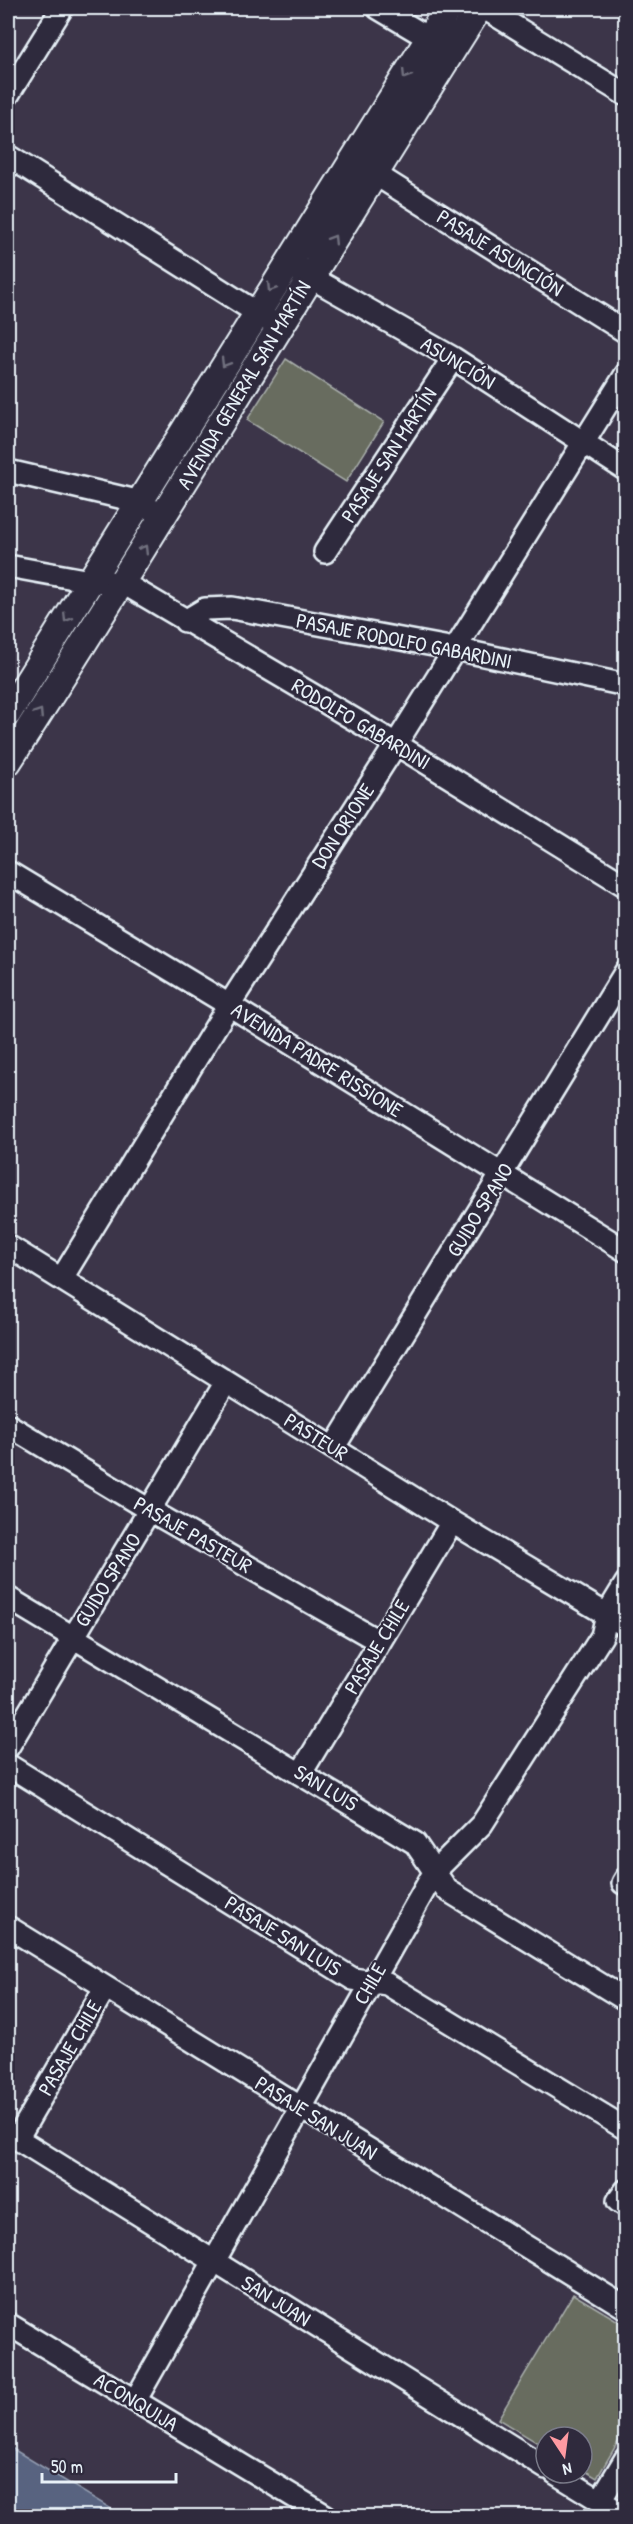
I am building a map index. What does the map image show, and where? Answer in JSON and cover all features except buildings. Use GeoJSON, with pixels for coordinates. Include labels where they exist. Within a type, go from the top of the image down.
{"type":"FeatureCollection","features":[{"type":"Feature","properties":{"kind":"main road","name":"AVENIDA GENERAL SAN MARTÍN"},"geometry":{"type":"LineString","coordinates":[[8,713],[448,8]]}},
{"type":"Feature","properties":{"kind":"main road","name":"AVENIDA GENERAL SAN MARTÍN"},"geometry":{"type":"LineString","coordinates":[[8,762],[164,518],[278,326],[479,8]]}},
{"type":"Feature","properties":{"kind":"street"},"geometry":{"type":"LineString","coordinates":[[8,95],[62,8]]}},
{"type":"Feature","properties":{"kind":"street"},"geometry":{"type":"LineString","coordinates":[[378,8],[451,51]]}},
{"type":"Feature","properties":{"kind":"street"},"geometry":{"type":"LineString","coordinates":[[484,8],[626,95]]}},
{"type":"Feature","properties":{"kind":"street"},"geometry":{"type":"LineString","coordinates":[[8,156],[278,326]]}},
{"type":"Feature","properties":{"kind":"street","name":"PASAJE ASUNCIÓN"},"geometry":{"type":"LineString","coordinates":[[375,174],[626,332]]}},
{"type":"Feature","properties":{"kind":"street","name":"ASUNCIÓN"},"geometry":{"type":"LineString","coordinates":[[287,264],[453,358],[626,470]]}},
{"type":"Feature","properties":{"kind":"street","name":"PASAJE SAN MARTÍN"},"geometry":{"type":"LineString","coordinates":[[325,552],[453,358]]}},
{"type":"Feature","properties":{"kind":"street","name":"DON ORIONE"},"geometry":{"type":"LineString","coordinates":[[62,1278],[229,1005],[396,744],[626,374]]}},
{"type":"Feature","properties":{"kind":"street"},"geometry":{"type":"LineString","coordinates":[[8,471],[141,502],[164,518]]}},
{"type":"Feature","properties":{"kind":"street"},"geometry":{"type":"LineString","coordinates":[[8,566],[90,581]]}},
{"type":"Feature","properties":{"kind":"street","name":"RODOLFO GABARDINI"},"geometry":{"type":"LineString","coordinates":[[90,581],[123,583],[396,744],[626,886]]}},
{"type":"Feature","properties":{"kind":"street","name":"PASAJE RODOLFO GABARDINI"},"geometry":{"type":"LineString","coordinates":[[185,621],[205,609],[232,608],[455,649],[626,685]]}},
{"type":"Feature","properties":{"kind":"street","name":"AVENIDA PADRE RISSIONE"},"geometry":{"type":"LineString","coordinates":[[8,872],[229,1005],[626,1251]]}},
{"type":"Feature","properties":{"kind":"street","name":"GUIDO SPANO"},"geometry":{"type":"LineString","coordinates":[[334,1448],[626,971]]}},
{"type":"Feature","properties":{"kind":"street","name":"PASTEUR"},"geometry":{"type":"LineString","coordinates":[[8,1245],[452,1522],[626,1626]]}},
{"type":"Feature","properties":{"kind":"street","name":"GUIDO SPANO"},"geometry":{"type":"LineString","coordinates":[[8,1747],[226,1382]]}},
{"type":"Feature","properties":{"kind":"street","name":"PASAJE PASTEUR"},"geometry":{"type":"LineString","coordinates":[[8,1425],[151,1511],[380,1642]]}},
{"type":"Feature","properties":{"kind":"street","name":"PASAJE CHILE"},"geometry":{"type":"LineString","coordinates":[[301,1773],[452,1522]]}},
{"type":"Feature","properties":{"kind":"street","name":"CHILE"},"geometry":{"type":"LineString","coordinates":[[135,2401],[299,2107],[435,1871],[482,1824],[602,1636],[607,1614],[626,1583]]}},
{"type":"Feature","properties":{"kind":"street","name":"SAN LUIS"},"geometry":{"type":"LineString","coordinates":[[8,1598],[415,1843],[447,1890],[626,2000]]}},
{"type":"Feature","properties":{"kind":"street","name":"PASAJE SAN LUIS"},"geometry":{"type":"LineString","coordinates":[[8,1764],[353,1979],[387,1984],[626,2129]]}},
{"type":"Feature","properties":{"kind":"street","name":"PASAJE SAN JUAN"},"geometry":{"type":"LineString","coordinates":[[8,1927],[626,2308]]}},
{"type":"Feature","properties":{"kind":"street","name":"PASAJE CHILE"},"geometry":{"type":"LineString","coordinates":[[12,2136],[105,1988]]}},
{"type":"Feature","properties":{"kind":"street","name":"SAN JUAN"},"geometry":{"type":"LineString","coordinates":[[12,2136],[534,2461]]}},
{"type":"Feature","properties":{"kind":"street","name":"ACONQUIJA"},"geometry":{"type":"LineString","coordinates":[[8,2324],[326,2517]]}},
{"type":"Feature","properties":{"kind":"street"},"geometry":{"type":"LineString","coordinates":[[600,2501],[626,2458]]}},
{"type":"Feature","properties":{"kind":"street"},"geometry":{"type":"LineString","coordinates":[[574,2485],[625,2517]]}},
{"type":"Feature","properties":{"kind":"green space"},"geometry":{"type":"Polygon","coordinates":[[[286,359],[384,422],[346,482],[247,420],[286,359]]]}},
{"type":"Feature","properties":{"kind":"green space"},"geometry":{"type":"Polygon","coordinates":[[[573,2294],[625,2325],[625,2430],[597,2478],[594,2476],[594,2425],[534,2425],[534,2441],[498,2419],[573,2294]]]}},
{"type":"Feature","properties":{"kind":"water"},"geometry":{"type":"Polygon","coordinates":[[[8,2446],[123,2516],[8,2516],[8,2446]]]}}]}
